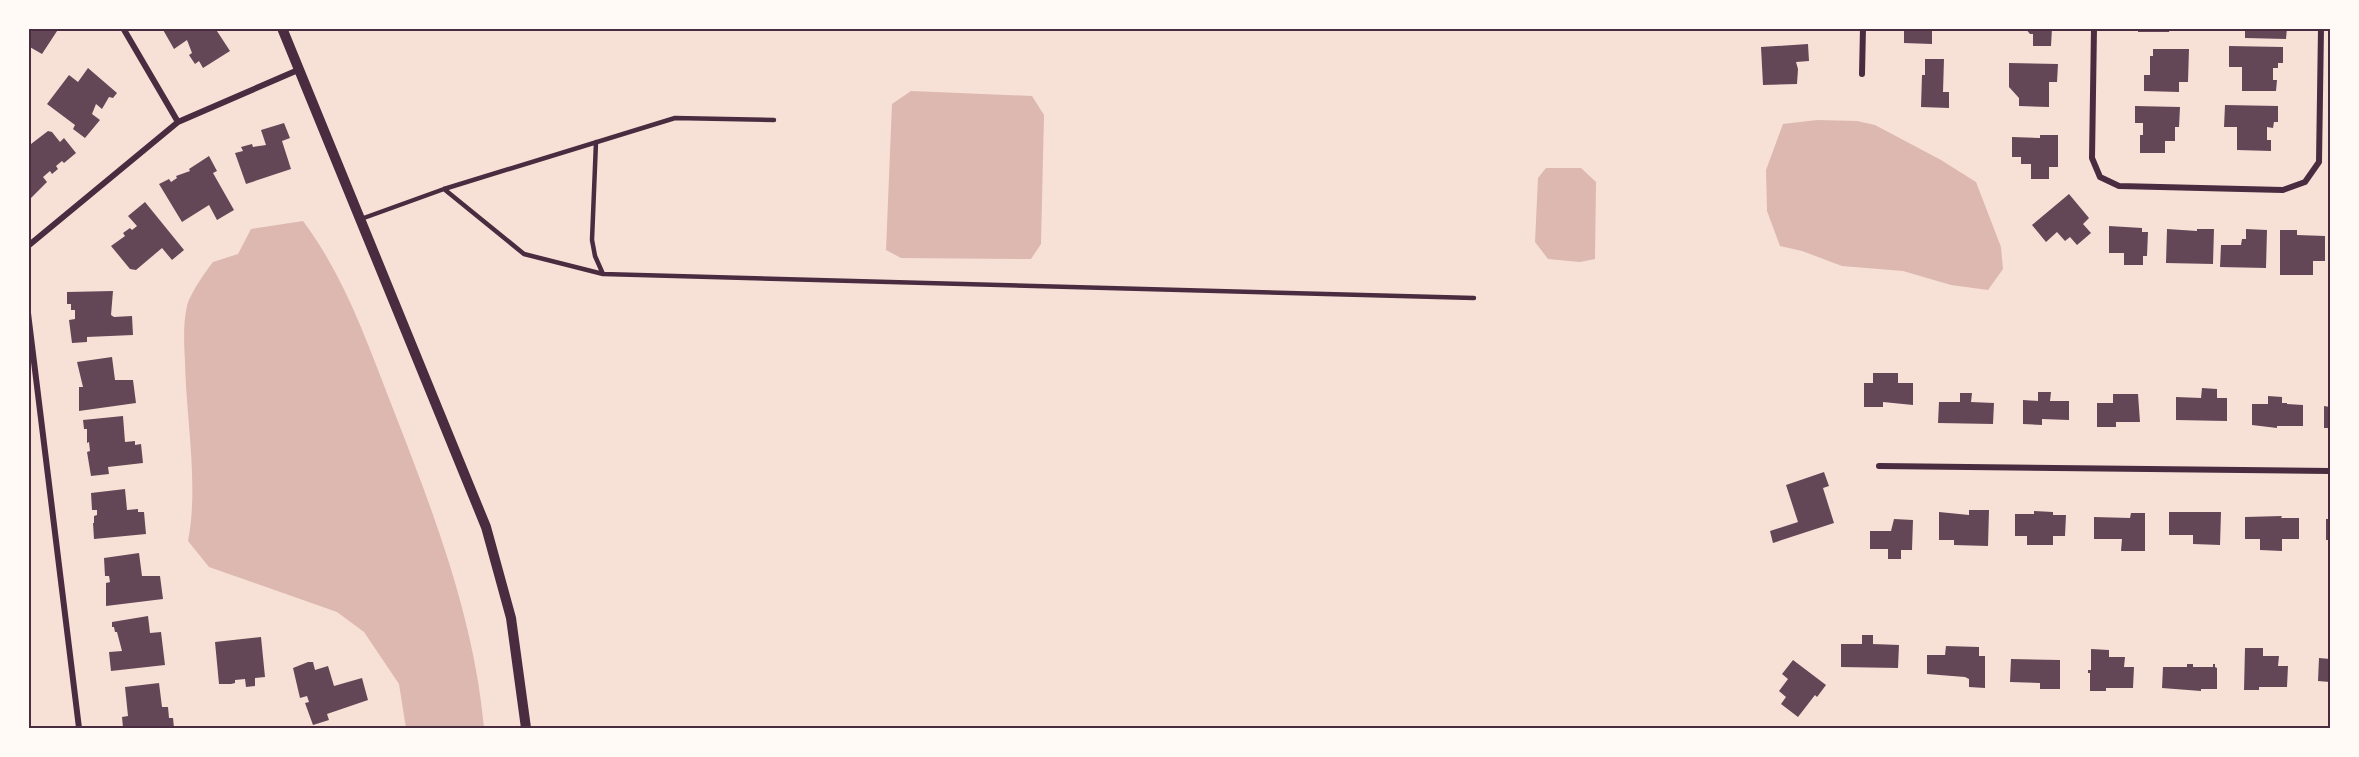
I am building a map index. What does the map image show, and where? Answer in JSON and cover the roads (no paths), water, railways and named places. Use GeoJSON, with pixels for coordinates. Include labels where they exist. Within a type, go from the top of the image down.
{"type":"FeatureCollection","features":[{"type":"Feature","properties":{"kind":"street"},"geometry":{"type":"LineString","coordinates":[[123,28],[178,122]]}},
{"type":"Feature","properties":{"kind":"street"},"geometry":{"type":"LineString","coordinates":[[282,28],[486,527],[511,618],[526,729]]}},
{"type":"Feature","properties":{"kind":"street"},"geometry":{"type":"LineString","coordinates":[[1863,28],[1863,74]]}},
{"type":"Feature","properties":{"kind":"street"},"geometry":{"type":"LineString","coordinates":[[2094,28],[2092,158],[2100,177],[2120,186],[2283,190],[2305,182],[2319,162],[2321,28]]}},
{"type":"Feature","properties":{"kind":"street"},"geometry":{"type":"LineString","coordinates":[[28,246],[178,122],[298,70]]}},
{"type":"Feature","properties":{"kind":"street"},"geometry":{"type":"LineString","coordinates":[[28,314],[79,729]]}},
{"type":"Feature","properties":{"kind":"street"},"geometry":{"type":"LineString","coordinates":[[1879,466],[2331,471]]}},
{"type":"Feature","properties":{"kind":"lane"},"geometry":{"type":"LineString","coordinates":[[361,219],[444,189],[675,118],[774,120]]}},
{"type":"Feature","properties":{"kind":"lane"},"geometry":{"type":"LineString","coordinates":[[596,142],[592,240],[595,256],[603,274]]}},
{"type":"Feature","properties":{"kind":"lane"},"geometry":{"type":"LineString","coordinates":[[444,189],[524,254],[603,274],[1474,298]]}}]}
